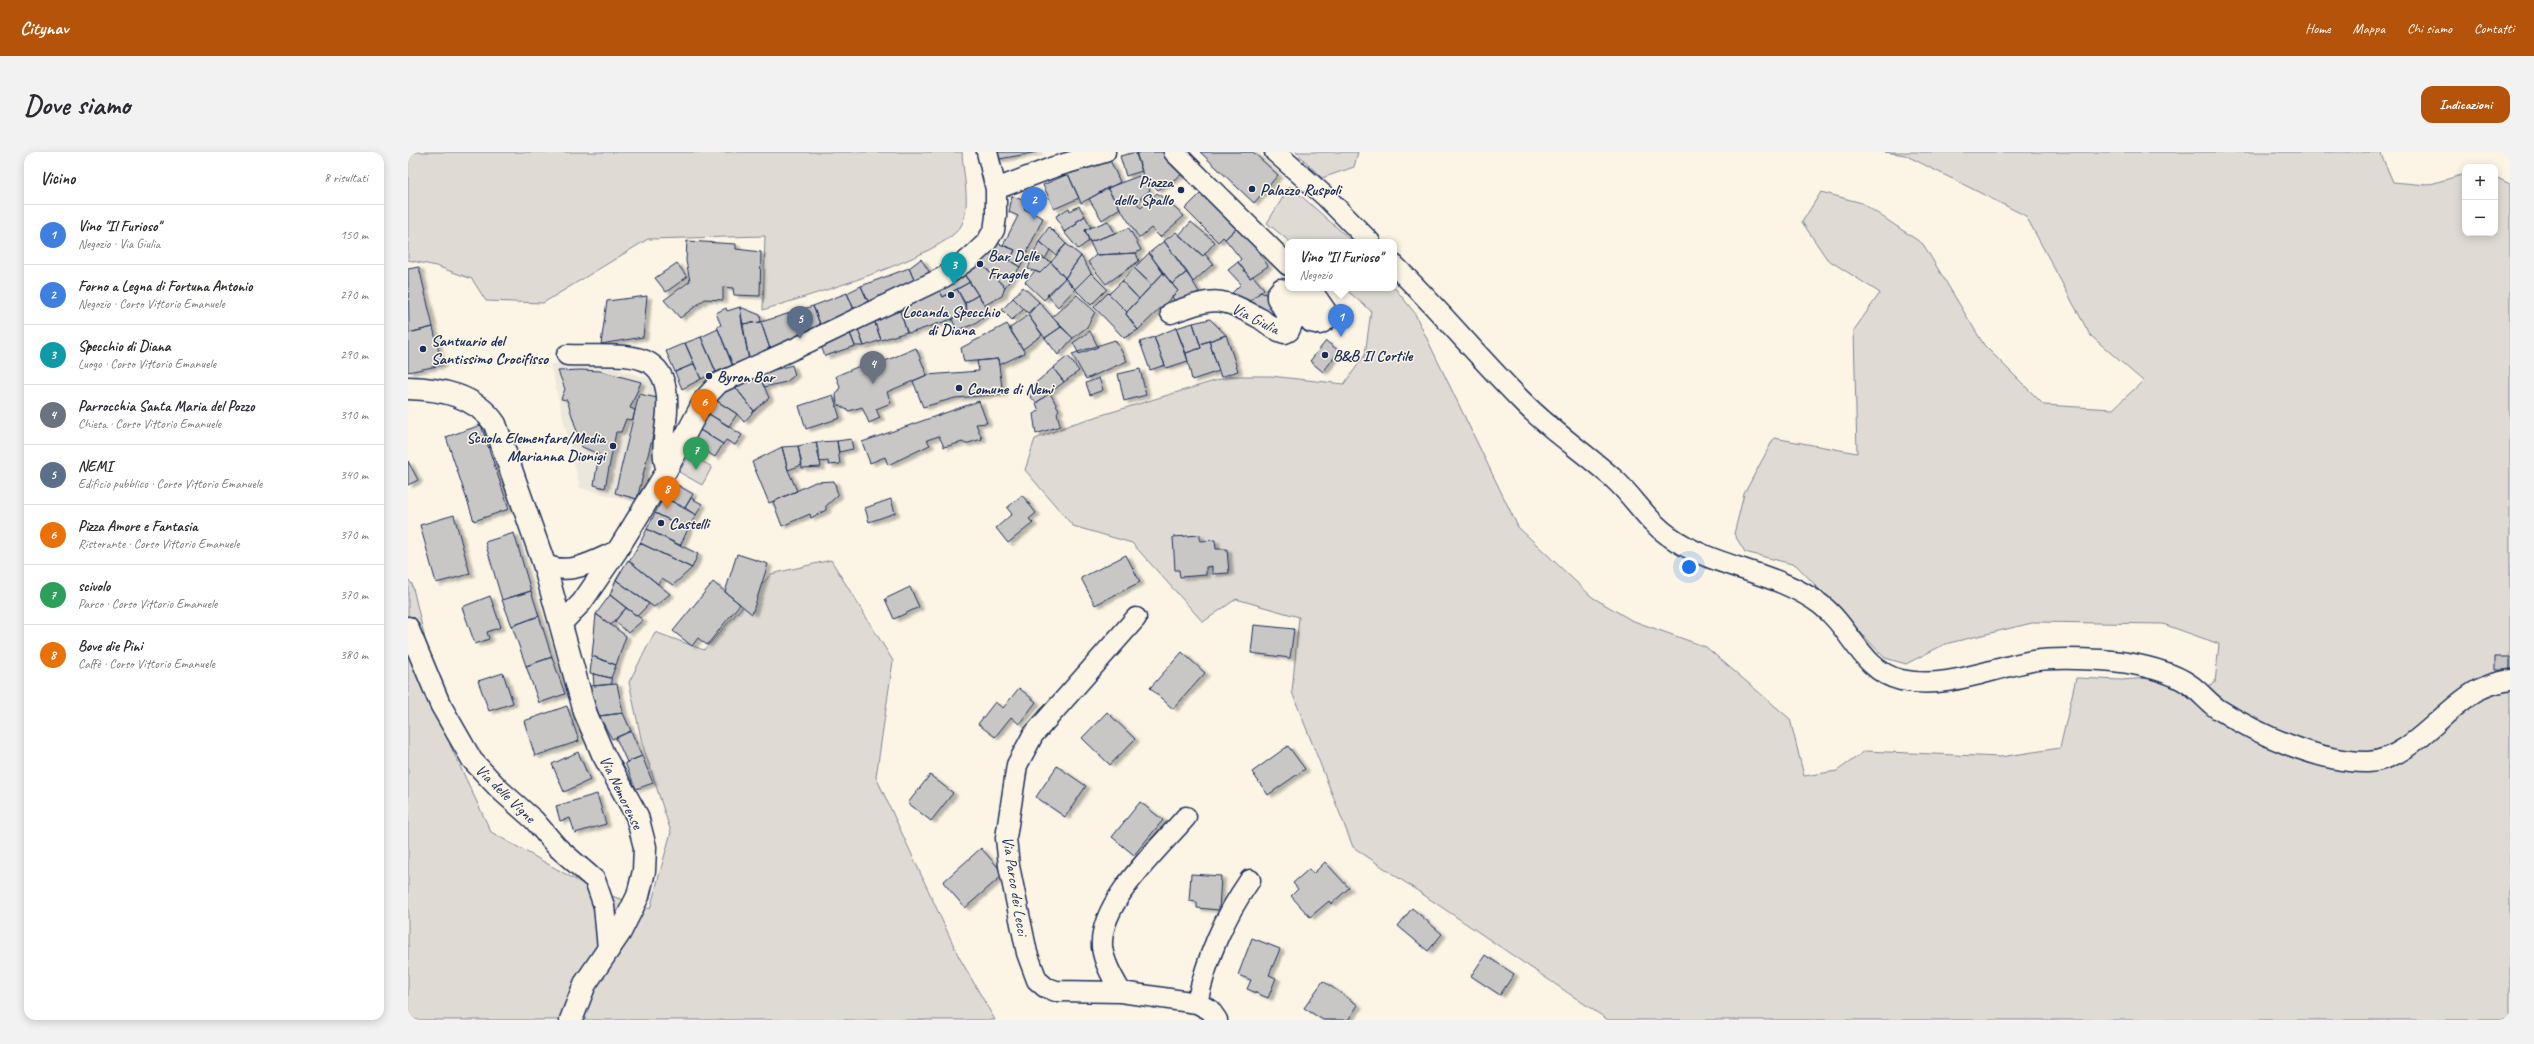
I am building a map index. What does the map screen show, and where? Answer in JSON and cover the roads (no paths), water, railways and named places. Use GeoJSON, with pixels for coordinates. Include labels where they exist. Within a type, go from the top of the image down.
{"type":"FeatureCollection","features":[{"type":"Feature","properties":{"kind":"main road","name":"Via Nemorense"},"geometry":{"type":"LineString","coordinates":[[408,388],[451,394],[469,400],[484,410],[498,429],[544,564],[562,624],[577,687],[592,730],[637,816],[645,847],[644,871],[638,896],[620,932],[585,984],[571,1020]]}},
{"type":"Feature","properties":{"kind":"street"},"geometry":{"type":"LineString","coordinates":[[562,624],[587,595],[617,551],[667,470],[705,398],[719,383],[944,277],[986,243],[994,230],[996,189],[987,152]]}},
{"type":"Feature","properties":{"kind":"street"},"geometry":{"type":"LineString","coordinates":[[996,189],[1054,167],[1105,152]]}},
{"type":"Feature","properties":{"kind":"street"},"geometry":{"type":"LineString","coordinates":[[1174,152],[1285,262]]}},
{"type":"Feature","properties":{"kind":"street"},"geometry":{"type":"LineString","coordinates":[[1275,152],[1326,197],[1367,239]]}},
{"type":"Feature","properties":{"kind":"street"},"geometry":{"type":"LineString","coordinates":[[1397,268],[1548,426],[1619,483],[1642,512],[1659,529],[1700,554],[1780,581],[1808,596],[1827,609],[1844,626],[1868,662],[1890,677],[1911,682],[1936,682],[2048,659],[2136,664],[2177,676],[2220,710],[2288,744],[2346,760],[2370,762],[2380,760],[2398,752],[2476,691],[2510,680]]}},
{"type":"Feature","properties":{"kind":"street","name":"Via Giulia"},"geometry":{"type":"LineString","coordinates":[[1171,313],[1205,300],[1217,300],[1233,305],[1285,332],[1289,331],[1292,324],[1277,298],[1277,294],[1281,289],[1285,290]]}},
{"type":"Feature","properties":{"kind":"street","name":"Via Giulia"},"geometry":{"type":"LineString","coordinates":[[1288,291],[1291,292],[1311,322],[1320,324],[1325,320],[1326,311],[1312,291]]}},
{"type":"Feature","properties":{"kind":"street"},"geometry":{"type":"LineString","coordinates":[[567,355],[634,357],[649,361],[658,367],[666,383],[668,403],[663,459],[667,470]]}},
{"type":"Feature","properties":{"kind":"street"},"geometry":{"type":"LineString","coordinates":[[544,564],[557,569],[577,568],[617,551]]}},
{"type":"Feature","properties":{"kind":"street"},"geometry":{"type":"LineString","coordinates":[[577,568],[587,595]]}},
{"type":"Feature","properties":{"kind":"street","name":"Via Parco dei Lecci"},"geometry":{"type":"LineString","coordinates":[[1136,618],[1025,746],[1017,765],[1006,832],[1009,866],[1027,953],[1037,980],[1045,987],[1056,991],[1121,992],[1197,1003],[1210,1010],[1217,1020]]}},
{"type":"Feature","properties":{"kind":"street","name":"Via delle Vigne"},"geometry":{"type":"LineString","coordinates":[[408,627],[436,697],[457,737],[472,760],[500,790],[534,820],[557,848],[595,880],[604,906],[608,949]]}},
{"type":"Feature","properties":{"kind":"street"},"geometry":{"type":"LineString","coordinates":[[1121,992],[1104,958],[1102,941],[1105,924],[1125,889],[1186,817]]}},
{"type":"Feature","properties":{"kind":"street"},"geometry":{"type":"LineString","coordinates":[[1197,1003],[1208,962],[1220,929],[1250,880]]}},
{"type":"Feature","properties":{"kind":"place","name":"Palazzo Ruspoli"},"geometry":{"type":"Point","coordinates":[1252,189]}},
{"type":"Feature","properties":{"kind":"place","name":"Piazza dello Spallo"},"geometry":{"type":"Point","coordinates":[1181,190]}},
{"type":"Feature","properties":{"kind":"place","name":"Forno a Legna di Fortuna Antonio"},"geometry":{"type":"Point","coordinates":[1034,220]}},
{"type":"Feature","properties":{"kind":"place","name":"Bar Delle Fragole"},"geometry":{"type":"Point","coordinates":[980,264]}},
{"type":"Feature","properties":{"kind":"place","name":"Specchio di Diana"},"geometry":{"type":"Point","coordinates":[954,285]}},
{"type":"Feature","properties":{"kind":"place","name":"Locanda Specchio di Diana"},"geometry":{"type":"Point","coordinates":[951,295]}},
{"type":"Feature","properties":{"kind":"place","name":"Vino \"Il Furioso\""},"geometry":{"type":"Point","coordinates":[1341,337]}},
{"type":"Feature","properties":{"kind":"place","name":"NEMI"},"geometry":{"type":"Point","coordinates":[800,339]}},
{"type":"Feature","properties":{"kind":"place","name":"Santuario del Santissimo Crocifisso"},"geometry":{"type":"Point","coordinates":[423,349]}},
{"type":"Feature","properties":{"kind":"place","name":"B&B Il Cortile"},"geometry":{"type":"Point","coordinates":[1325,355]}},
{"type":"Feature","properties":{"kind":"place","name":"Byron Bar"},"geometry":{"type":"Point","coordinates":[709,376]}},
{"type":"Feature","properties":{"kind":"place","name":"Parrocchia Santa Maria del Pozzo"},"geometry":{"type":"Point","coordinates":[873,384]}},
{"type":"Feature","properties":{"kind":"place","name":"Comune di Nemi"},"geometry":{"type":"Point","coordinates":[959,388]}},
{"type":"Feature","properties":{"kind":"place","name":"Pizza Amore e Fantasia"},"geometry":{"type":"Point","coordinates":[704,422]}},
{"type":"Feature","properties":{"kind":"place","name":"Scuola Elementare/Media Marianna Dionigi"},"geometry":{"type":"Point","coordinates":[613,446]}},
{"type":"Feature","properties":{"kind":"place","name":"scivolo"},"geometry":{"type":"Point","coordinates":[696,470]}},
{"type":"Feature","properties":{"kind":"place","name":"Bove die Pini"},"geometry":{"type":"Point","coordinates":[667,509]}},
{"type":"Feature","properties":{"kind":"place","name":"Castelli"},"geometry":{"type":"Point","coordinates":[661,523]}}]}
